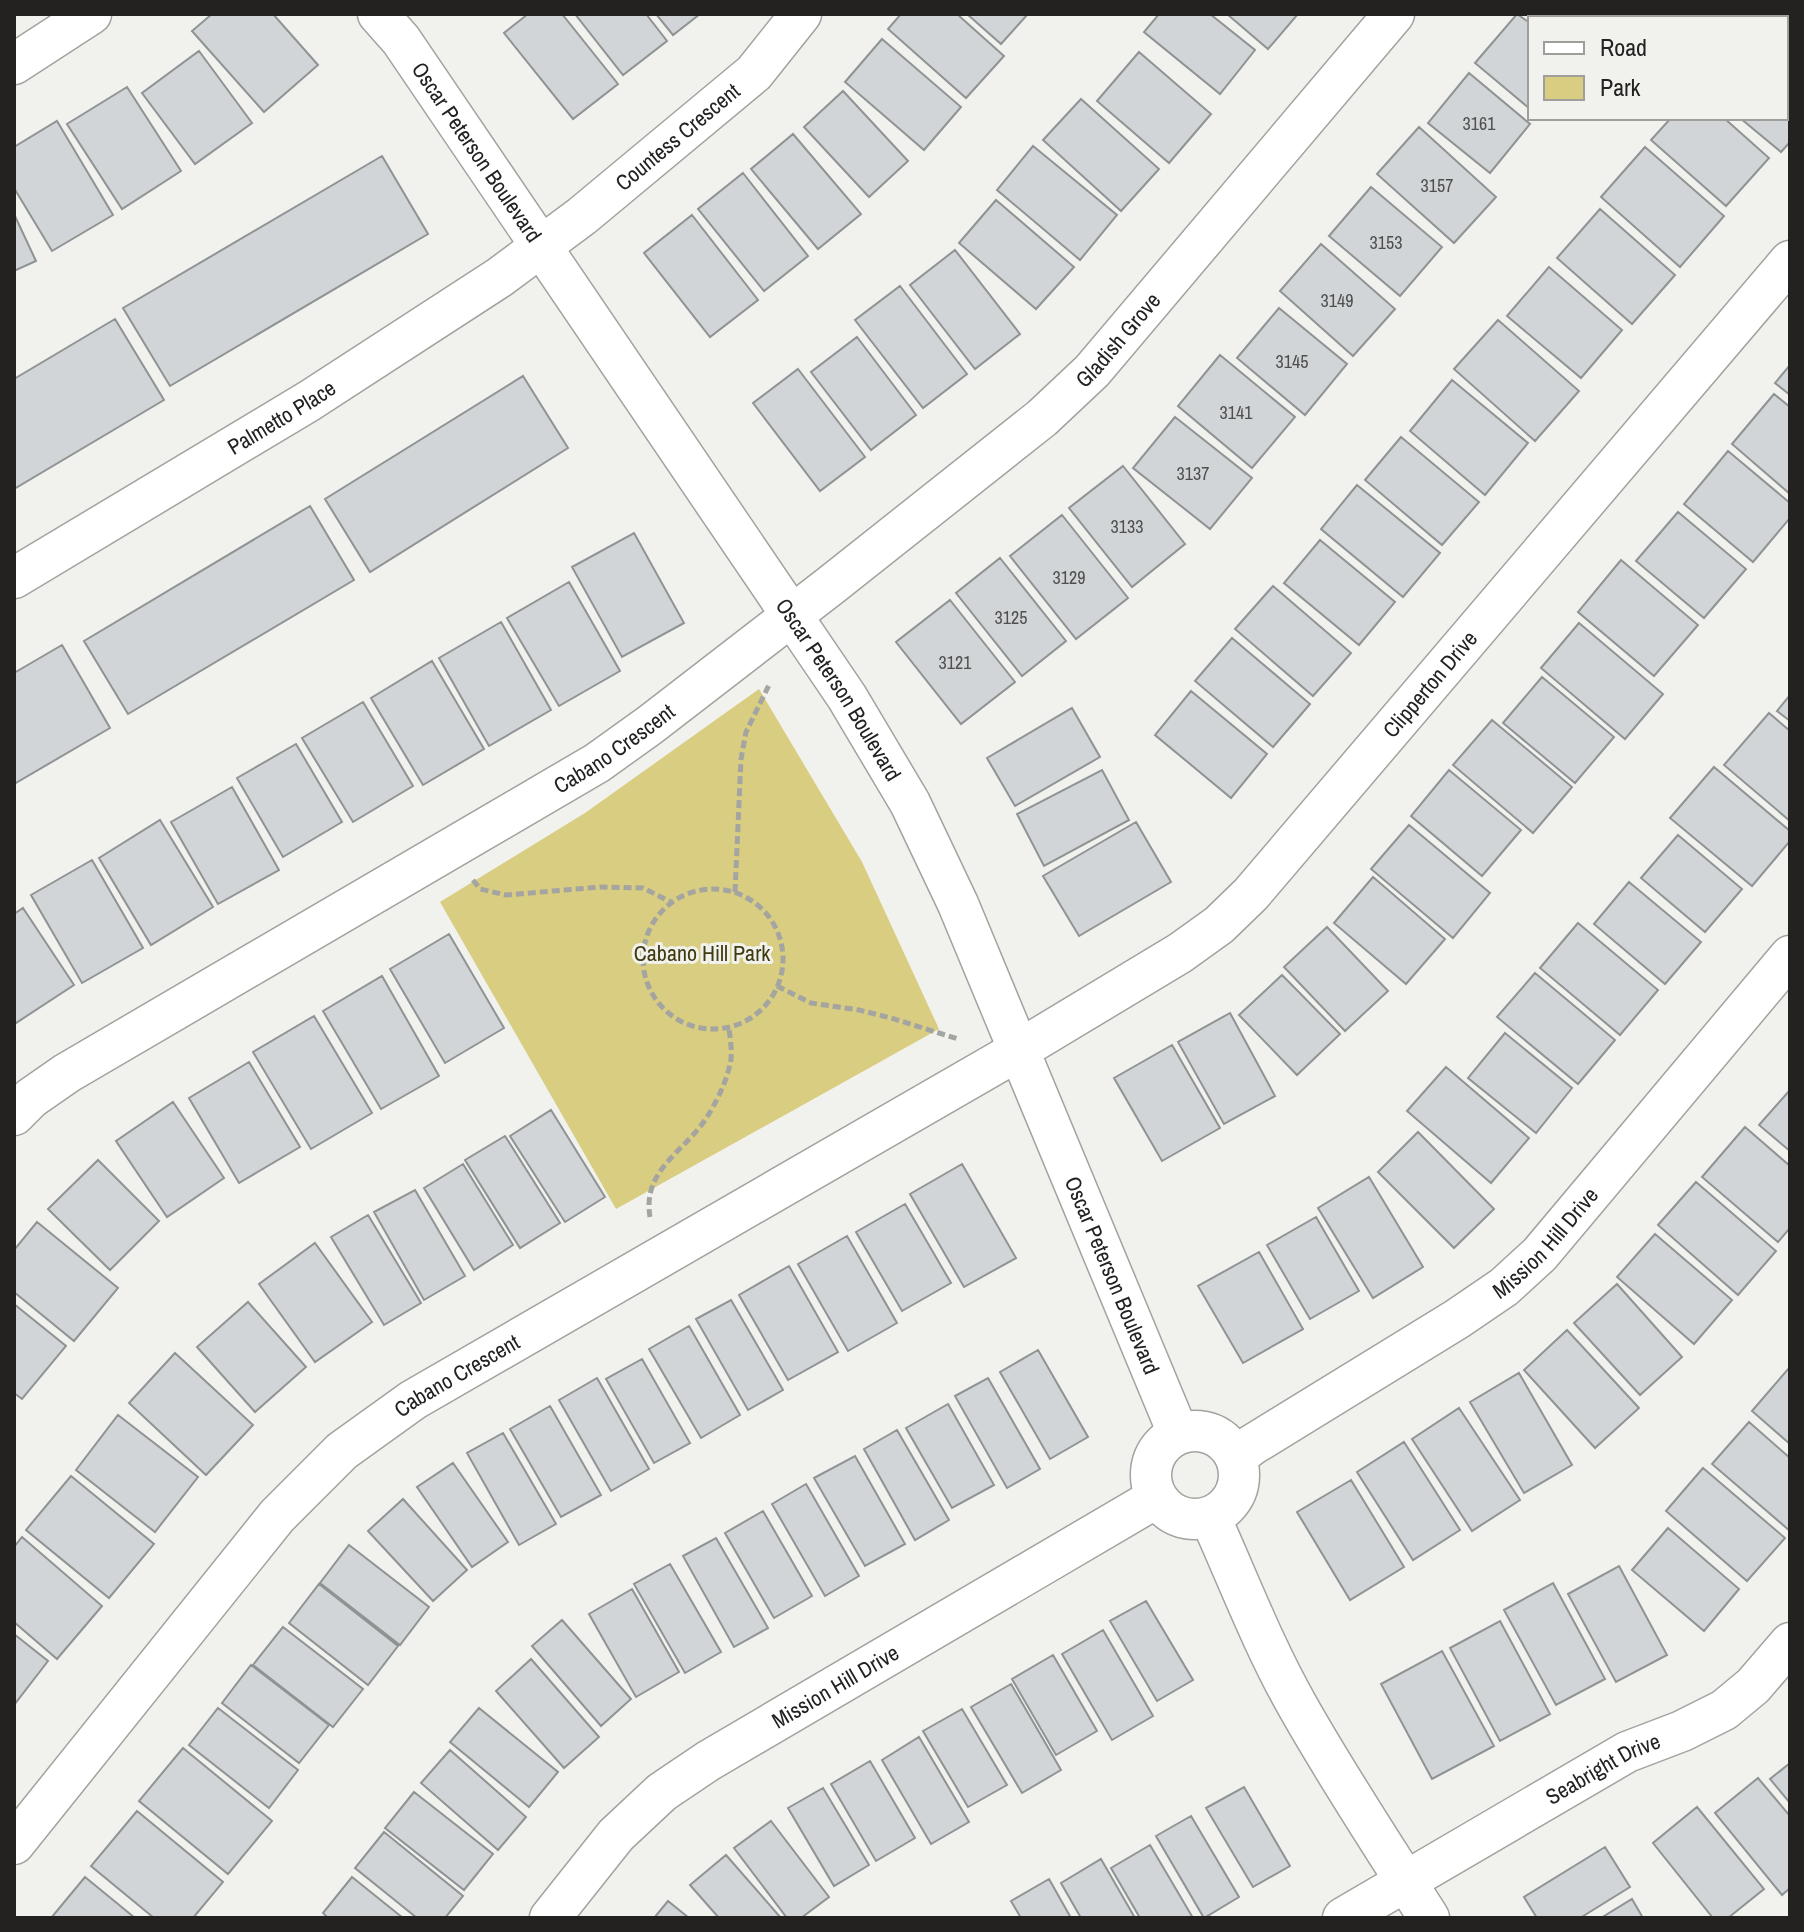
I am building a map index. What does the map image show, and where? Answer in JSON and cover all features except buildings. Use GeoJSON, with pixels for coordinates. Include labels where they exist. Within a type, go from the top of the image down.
{"type":"FeatureCollection","features":[{"type":"Feature","properties":{"kind":"street"},"geometry":{"type":"LineString","coordinates":[[14,64],[91,14]]}},
{"type":"Feature","properties":{"kind":"street","name":"Oscar Peterson Boulevard"},"geometry":{"type":"LineString","coordinates":[[378,14],[401,40],[792,615],[847,697],[910,803],[958,904],[1178,1433]]}},
{"type":"Feature","properties":{"kind":"street","name":"Countess Crescent"},"geometry":{"type":"LineString","coordinates":[[541,247],[754,73],[801,14]]}},
{"type":"Feature","properties":{"kind":"street","name":"Gladish Grove"},"geometry":{"type":"LineString","coordinates":[[792,615],[1070,393],[1092,371],[1394,14]]}},
{"type":"Feature","properties":{"kind":"street","name":"Palmetto Place"},"geometry":{"type":"LineString","coordinates":[[14,578],[309,401],[541,247]]}},
{"type":"Feature","properties":{"kind":"street","name":"Clipperton Drive"},"geometry":{"type":"LineString","coordinates":[[1019,1050],[1180,953],[1219,925],[1251,894],[1790,261]]}},
{"type":"Feature","properties":{"kind":"street","name":"Cabano Crescent"},"geometry":{"type":"LineString","coordinates":[[14,1115],[31,1098],[67,1073],[597,763],[792,615]]}},
{"type":"Feature","properties":{"kind":"street","name":"Mission Hill Drive"},"geometry":{"type":"LineString","coordinates":[[1236,1457],[1504,1287],[1540,1254],[1790,956]]}},
{"type":"Feature","properties":{"kind":"street","name":"Cabano Crescent"},"geometry":{"type":"LineString","coordinates":[[14,1844],[277,1516],[342,1451],[413,1400],[1019,1050]]}},
{"type":"Feature","properties":{"kind":"street"},"geometry":{"type":"LineString","coordinates":[[1195,1430],[1212,1434],[1227,1443],[1236,1457],[1238,1486],[1232,1499],[1210,1517],[1180,1517],[1156,1498],[1150,1468],[1155,1453],[1165,1441],[1178,1433],[1195,1430]]}},
{"type":"Feature","properties":{"kind":"street","name":"Mission Hill Drive"},"geometry":{"type":"LineString","coordinates":[[550,1918],[616,1835],[662,1792],[708,1761],[1156,1498]]}},
{"type":"Feature","properties":{"kind":"street"},"geometry":{"type":"LineString","coordinates":[[1210,1517],[1297,1706],[1429,1918]]}},
{"type":"Feature","properties":{"kind":"street","name":"Seabright Drive"},"geometry":{"type":"LineString","coordinates":[[1343,1918],[1627,1752],[1682,1731],[1724,1710],[1753,1686],[1790,1643]]}},
{"type":"Feature","properties":{"kind":"path"},"geometry":{"type":"LineString","coordinates":[[735,892],[741,759],[746,732],[772,678]]}},
{"type":"Feature","properties":{"kind":"path"},"geometry":{"type":"LineString","coordinates":[[473,880],[480,889],[506,895],[600,887],[643,888],[672,903]]}},
{"type":"Feature","properties":{"kind":"path"},"geometry":{"type":"LineString","coordinates":[[709,889],[735,892],[758,905],[775,925],[783,949],[782,976],[772,999],[753,1018],[729,1028],[703,1029],[679,1021],[658,1005],[646,982],[642,956],[648,931],[663,909],[684,895],[709,889]]}},
{"type":"Feature","properties":{"kind":"path"},"geometry":{"type":"LineString","coordinates":[[777,986],[811,1003],[870,1012],[958,1039]]}},
{"type":"Feature","properties":{"kind":"path"},"geometry":{"type":"LineString","coordinates":[[650,1217],[648,1203],[651,1186],[706,1119],[726,1079],[731,1058],[729,1028]]}},
{"type":"Feature","properties":{"kind":"green space","name":"Cabano Hill Park"},"geometry":{"type":"Polygon","coordinates":[[[759,689],[862,862],[939,1029],[616,1209],[440,902],[585,813],[759,689]]]}}]}
